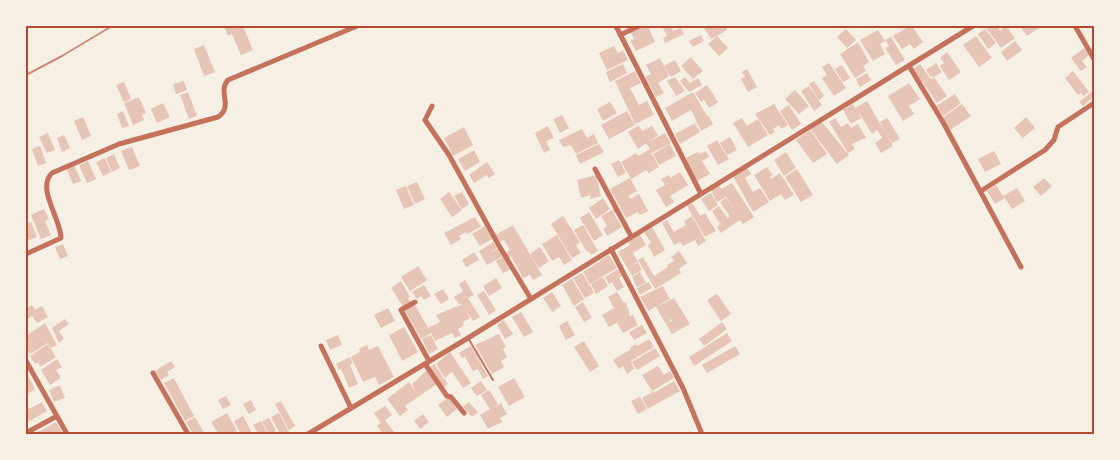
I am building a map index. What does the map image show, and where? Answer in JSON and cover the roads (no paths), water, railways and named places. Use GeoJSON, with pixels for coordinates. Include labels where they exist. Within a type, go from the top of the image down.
{"type":"FeatureCollection","features":[{"type":"Feature","properties":{"kind":"street"},"geometry":{"type":"LineString","coordinates":[[26,254],[61,238],[62,234],[46,188],[46,179],[52,173],[119,144],[218,117],[225,111],[223,88],[228,81],[357,26]]}},
{"type":"Feature","properties":{"kind":"street"},"geometry":{"type":"LineString","coordinates":[[616,26],[700,194]]}},
{"type":"Feature","properties":{"kind":"street"},"geometry":{"type":"LineString","coordinates":[[620,35],[639,26]]}},
{"type":"Feature","properties":{"kind":"street"},"geometry":{"type":"LineString","coordinates":[[308,435],[973,26]]}},
{"type":"Feature","properties":{"kind":"street"},"geometry":{"type":"LineString","coordinates":[[1075,26],[1095,59]]}},
{"type":"Feature","properties":{"kind":"street"},"geometry":{"type":"LineString","coordinates":[[909,66],[981,191],[1021,267]]}},
{"type":"Feature","properties":{"kind":"street"},"geometry":{"type":"LineString","coordinates":[[981,191],[1045,150],[1051,145],[1058,127],[1095,103]]}},
{"type":"Feature","properties":{"kind":"street"},"geometry":{"type":"LineString","coordinates":[[432,106],[425,120],[449,154],[531,299]]}},
{"type":"Feature","properties":{"kind":"street"},"geometry":{"type":"LineString","coordinates":[[596,168],[631,236]]}},
{"type":"Feature","properties":{"kind":"street"},"geometry":{"type":"LineString","coordinates":[[611,249],[683,388],[702,435]]}},
{"type":"Feature","properties":{"kind":"street"},"geometry":{"type":"LineString","coordinates":[[415,302],[401,310],[447,396],[451,396],[464,413]]}},
{"type":"Feature","properties":{"kind":"street"},"geometry":{"type":"LineString","coordinates":[[321,346],[351,408]]}},
{"type":"Feature","properties":{"kind":"street"},"geometry":{"type":"LineString","coordinates":[[26,361],[67,435]]}},
{"type":"Feature","properties":{"kind":"street"},"geometry":{"type":"LineString","coordinates":[[153,373],[188,435]]}},
{"type":"Feature","properties":{"kind":"street"},"geometry":{"type":"LineString","coordinates":[[26,433],[57,417]]}},
{"type":"Feature","properties":{"kind":"lane"},"geometry":{"type":"LineString","coordinates":[[468,338],[493,380]]}},
{"type":"Feature","properties":{"kind":"railway"},"geometry":{"type":"LineString","coordinates":[[26,75],[112,26]]}}]}
